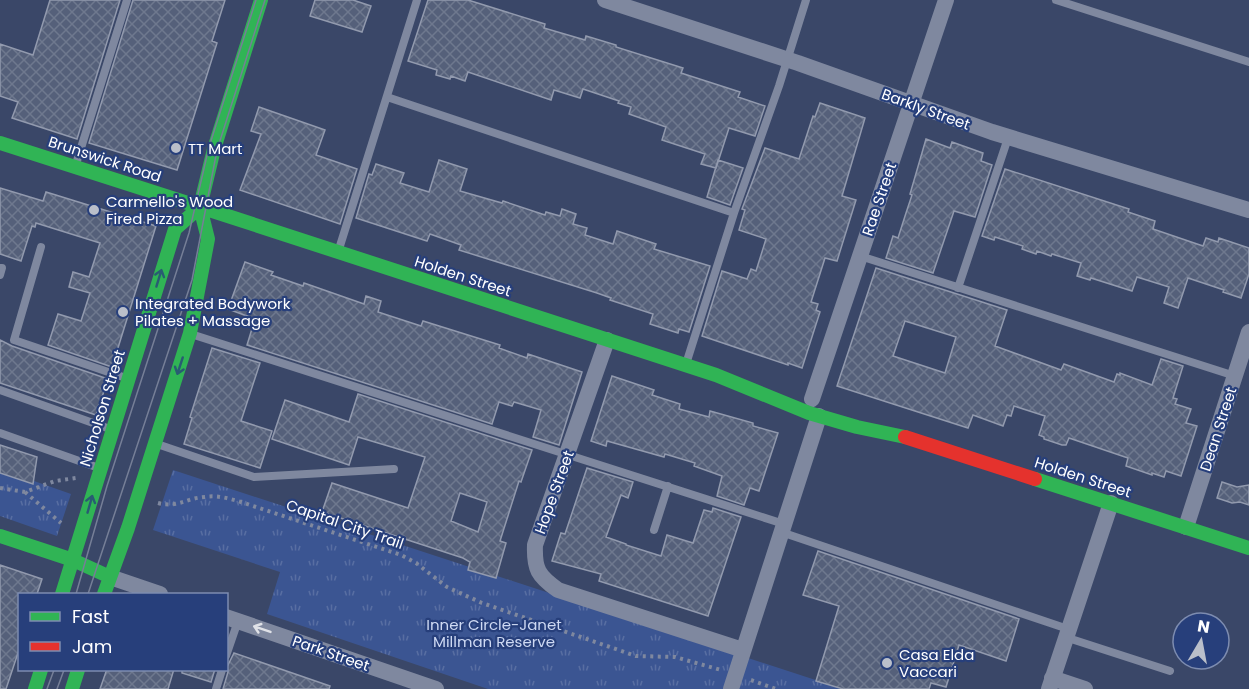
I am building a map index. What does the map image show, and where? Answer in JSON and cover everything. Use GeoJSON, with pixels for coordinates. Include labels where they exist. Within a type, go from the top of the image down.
{"type":"FeatureCollection","features":[{"type":"Feature","properties":{"kind":"main road"},"geometry":{"type":"LineString","coordinates":[[104,593],[190,333],[208,239],[200,207],[214,149],[261,0]]}},
{"type":"Feature","properties":{"kind":"main road","name":"Brunswick Road"},"geometry":{"type":"LineString","coordinates":[[0,143],[200,207]]}},
{"type":"Feature","properties":{"kind":"main road","name":"Holden Street"},"geometry":{"type":"LineString","coordinates":[[200,207],[716,375],[824,406],[877,433],[907,437],[1249,548]]}},
{"type":"Feature","properties":{"kind":"main road","name":"Nicholson Street"},"geometry":{"type":"LineString","coordinates":[[62,593],[175,229],[200,207]]}},
{"type":"Feature","properties":{"kind":"main road"},"geometry":{"type":"LineString","coordinates":[[0,536],[73,560],[110,577]]}},
{"type":"Feature","properties":{"kind":"main road"},"geometry":{"type":"LineString","coordinates":[[34,689],[40,671]]}},
{"type":"Feature","properties":{"kind":"main road"},"geometry":{"type":"LineString","coordinates":[[72,689],[77,671]]}},
{"type":"Feature","properties":{"kind":"street","name":"Barkly Street"},"geometry":{"type":"LineString","coordinates":[[605,0],[788,59],[1008,138],[1249,210]]}},
{"type":"Feature","properties":{"kind":"street","name":"Rae Street"},"geometry":{"type":"LineString","coordinates":[[733,682],[824,406],[860,256],[946,0]]}},
{"type":"Feature","properties":{"kind":"street","name":"Dean Street"},"geometry":{"type":"LineString","coordinates":[[1186,527],[1249,332]]}},
{"type":"Feature","properties":{"kind":"street","name":"Hope Street"},"geometry":{"type":"LineString","coordinates":[[607,340],[535,545],[534,564],[543,580],[558,590],[743,650]]}},
{"type":"Feature","properties":{"kind":"street"},"geometry":{"type":"LineString","coordinates":[[1085,689],[1050,683],[1111,503]]}},
{"type":"Feature","properties":{"kind":"street"},"geometry":{"type":"LineString","coordinates":[[110,577],[157,593]]}},
{"type":"Feature","properties":{"kind":"street","name":"Park Street"},"geometry":{"type":"LineString","coordinates":[[232,619],[436,689]]}},
{"type":"Feature","properties":{"kind":"lane"},"geometry":{"type":"LineString","coordinates":[[75,167],[127,0]]}},
{"type":"Feature","properties":{"kind":"lane"},"geometry":{"type":"LineString","coordinates":[[338,252],[417,0]]}},
{"type":"Feature","properties":{"kind":"lane"},"geometry":{"type":"LineString","coordinates":[[686,365],[734,213],[788,59],[806,0]]}},
{"type":"Feature","properties":{"kind":"lane"},"geometry":{"type":"LineString","coordinates":[[1056,0],[1073,3],[1249,62]]}},
{"type":"Feature","properties":{"kind":"lane"},"geometry":{"type":"LineString","coordinates":[[387,97],[734,213]]}},
{"type":"Feature","properties":{"kind":"lane"},"geometry":{"type":"LineString","coordinates":[[958,288],[1008,138]]}},
{"type":"Feature","properties":{"kind":"lane"},"geometry":{"type":"LineString","coordinates":[[41,248],[14,340],[129,379]]}},
{"type":"Feature","properties":{"kind":"lane"},"geometry":{"type":"LineString","coordinates":[[860,256],[1235,376]]}},
{"type":"Feature","properties":{"kind":"lane"},"geometry":{"type":"LineString","coordinates":[[0,268],[0,275]]}},
{"type":"Feature","properties":{"kind":"lane"},"geometry":{"type":"LineString","coordinates":[[190,333],[668,486],[1170,671]]}},
{"type":"Feature","properties":{"kind":"lane"},"geometry":{"type":"LineString","coordinates":[[0,390],[114,430]]}},
{"type":"Feature","properties":{"kind":"lane"},"geometry":{"type":"LineString","coordinates":[[0,433],[101,469]]}},
{"type":"Feature","properties":{"kind":"lane"},"geometry":{"type":"LineString","coordinates":[[155,443],[254,477],[394,469]]}},
{"type":"Feature","properties":{"kind":"lane"},"geometry":{"type":"LineString","coordinates":[[654,530],[668,486]]}},
{"type":"Feature","properties":{"kind":"lane"},"geometry":{"type":"LineString","coordinates":[[228,644],[232,619]]}},
{"type":"Feature","properties":{"kind":"lane"},"geometry":{"type":"LineString","coordinates":[[216,689],[221,671]]}},
{"type":"Feature","properties":{"kind":"path"},"geometry":{"type":"LineString","coordinates":[[0,488],[25,492],[55,481],[81,478]]}},
{"type":"Feature","properties":{"kind":"path"},"geometry":{"type":"LineString","coordinates":[[25,492],[64,526]]}},
{"type":"Feature","properties":{"kind":"path","name":"Capital City Trail"},"geometry":{"type":"LineString","coordinates":[[138,496],[171,505],[205,496],[238,501],[401,555],[416,563],[447,587],[482,603],[633,655],[687,659],[733,682],[776,689]]}},
{"type":"Feature","properties":{"kind":"green space","name":"Inner Circle-Janet Millman Reserve"},"geometry":{"type":"Polygon","coordinates":[[[173,470],[843,689],[488,689],[267,614],[280,572],[153,530],[173,470]]]}},
{"type":"Feature","properties":{"kind":"green space"},"geometry":{"type":"Polygon","coordinates":[[[0,473],[33,484],[34,481],[71,494],[57,536],[0,516],[0,473]]]}},
{"type":"Feature","properties":{"kind":"building"},"geometry":{"type":"Polygon","coordinates":[[[50,0],[120,0],[77,139],[12,118],[18,102],[0,96],[0,44],[33,55],[50,0]]]}},
{"type":"Feature","properties":{"kind":"building"},"geometry":{"type":"Polygon","coordinates":[[[133,0],[225,0],[212,41],[217,43],[177,170],[89,143],[133,0]]]}},
{"type":"Feature","properties":{"kind":"building"},"geometry":{"type":"Polygon","coordinates":[[[315,0],[353,0],[371,6],[362,32],[310,16],[315,0]]]}},
{"type":"Feature","properties":{"kind":"building"},"geometry":{"type":"Polygon","coordinates":[[[428,0],[468,0],[545,24],[544,28],[585,40],[586,36],[683,68],[681,73],[740,92],[738,97],[765,106],[755,136],[729,128],[716,168],[701,164],[705,154],[662,140],[666,127],[629,114],[631,107],[618,103],[619,101],[583,89],[580,98],[554,90],[551,100],[468,72],[465,81],[451,76],[450,79],[436,75],[437,70],[408,61],[428,0]]]}},
{"type":"Feature","properties":{"kind":"building"},"geometry":{"type":"Polygon","coordinates":[[[820,103],[865,118],[842,196],[856,200],[837,261],[825,258],[811,302],[818,304],[816,310],[820,312],[802,368],[702,336],[722,271],[747,279],[751,269],[756,271],[766,239],[739,230],[745,210],[742,209],[765,148],[799,159],[813,116],[815,117],[820,103]]]}},
{"type":"Feature","properties":{"kind":"building"},"geometry":{"type":"Polygon","coordinates":[[[259,107],[325,130],[316,155],[357,169],[340,224],[240,190],[261,134],[251,131],[259,107]]]}},
{"type":"Feature","properties":{"kind":"building"},"geometry":{"type":"Polygon","coordinates":[[[926,139],[950,148],[952,142],[983,153],[981,161],[992,165],[975,217],[954,211],[933,273],[886,258],[893,236],[898,238],[926,139]]]}},
{"type":"Feature","properties":{"kind":"building"},"geometry":{"type":"Polygon","coordinates":[[[439,160],[467,169],[460,191],[502,203],[503,201],[545,215],[546,212],[560,216],[562,209],[576,214],[573,224],[587,228],[585,235],[613,244],[617,231],[656,244],[654,249],[710,266],[689,332],[679,329],[678,333],[650,324],[653,314],[610,300],[611,298],[597,293],[459,250],[461,245],[430,234],[427,241],[356,218],[369,174],[372,175],[376,164],[404,173],[400,183],[429,192],[439,160]]]}},
{"type":"Feature","properties":{"kind":"building"},"geometry":{"type":"Polygon","coordinates":[[[718,160],[743,168],[730,205],[707,197],[718,160]]]}},
{"type":"Feature","properties":{"kind":"building"},"geometry":{"type":"Polygon","coordinates":[[[1005,169],[1129,209],[1128,212],[1155,221],[1153,229],[1203,246],[1206,238],[1218,242],[1219,238],[1249,248],[1249,274],[1241,298],[1188,278],[1178,308],[1164,303],[1169,287],[1137,277],[1132,291],[1091,278],[1090,280],[1077,276],[1081,263],[1037,251],[1036,254],[1022,249],[1023,246],[995,237],[994,240],[982,236],[1005,169]]]}},
{"type":"Feature","properties":{"kind":"building"},"geometry":{"type":"Polygon","coordinates":[[[0,188],[43,201],[46,192],[156,226],[112,367],[48,345],[58,314],[81,321],[90,293],[69,287],[73,272],[89,277],[100,243],[36,223],[35,227],[32,226],[21,261],[0,254],[0,188]]]}},
{"type":"Feature","properties":{"kind":"building"},"geometry":{"type":"Polygon","coordinates":[[[245,262],[273,272],[271,275],[303,286],[304,283],[364,304],[366,296],[381,301],[378,312],[421,326],[423,321],[500,345],[499,348],[527,358],[528,354],[582,372],[559,445],[533,437],[541,410],[514,402],[512,406],[499,402],[492,424],[247,345],[255,319],[228,309],[245,262]]]}},
{"type":"Feature","properties":{"kind":"building"},"geometry":{"type":"Polygon","coordinates":[[[876,268],[1007,310],[995,346],[1061,370],[1064,364],[1114,382],[1117,374],[1120,375],[1120,373],[1152,385],[1161,359],[1183,366],[1173,398],[1177,399],[1175,404],[1191,409],[1186,423],[1197,426],[1181,476],[1166,471],[1164,477],[1126,466],[1128,458],[1069,438],[1066,445],[1044,439],[1039,435],[1045,416],[1014,406],[1011,416],[1007,415],[1003,426],[973,415],[968,428],[837,386],[876,268]],[[905,321],[893,356],[945,373],[956,337],[905,321]]]}},
{"type":"Feature","properties":{"kind":"building"},"geometry":{"type":"Polygon","coordinates":[[[0,340],[108,379],[96,415],[0,383],[0,340]]]}},
{"type":"Feature","properties":{"kind":"building"},"geometry":{"type":"Polygon","coordinates":[[[212,348],[260,363],[241,421],[272,431],[260,468],[184,444],[212,348]]]}},
{"type":"Feature","properties":{"kind":"building"},"geometry":{"type":"Polygon","coordinates":[[[612,376],[654,390],[652,395],[680,404],[679,409],[709,417],[710,411],[753,423],[753,426],[778,433],[759,491],[750,488],[744,505],[717,496],[722,476],[694,466],[695,463],[607,441],[606,446],[591,441],[612,376]]]}},
{"type":"Feature","properties":{"kind":"building"},"geometry":{"type":"Polygon","coordinates":[[[358,394],[532,450],[521,482],[519,481],[500,541],[506,543],[496,578],[468,570],[470,562],[463,558],[322,512],[332,483],[408,508],[425,457],[358,437],[349,465],[272,439],[285,400],[349,422],[358,394]],[[460,493],[451,521],[478,532],[487,502],[460,493]]]}},
{"type":"Feature","properties":{"kind":"building"},"geometry":{"type":"Polygon","coordinates":[[[0,445],[37,457],[33,484],[0,473],[0,445]]]}},
{"type":"Feature","properties":{"kind":"building"},"geometry":{"type":"Polygon","coordinates":[[[587,468],[633,482],[628,498],[621,495],[606,537],[626,545],[661,556],[667,535],[693,543],[704,510],[712,512],[713,508],[741,517],[708,616],[599,581],[601,574],[552,561],[561,533],[565,534],[587,468]]]}},
{"type":"Feature","properties":{"kind":"building"},"geometry":{"type":"Polygon","coordinates":[[[1222,482],[1237,487],[1249,485],[1249,505],[1217,498],[1222,482]]]}},
{"type":"Feature","properties":{"kind":"building"},"geometry":{"type":"Polygon","coordinates":[[[818,551],[1019,619],[1006,661],[959,645],[946,687],[931,683],[929,689],[843,689],[816,681],[839,606],[803,595],[818,551]]]}},
{"type":"Feature","properties":{"kind":"building"},"geometry":{"type":"Polygon","coordinates":[[[0,565],[42,579],[37,593],[18,593],[18,653],[6,689],[0,689],[0,565]]]}},
{"type":"Feature","properties":{"kind":"building"},"geometry":{"type":"Polygon","coordinates":[[[234,653],[330,686],[329,689],[223,689],[228,665],[234,653]]]}},
{"type":"Feature","properties":{"kind":"building"},"geometry":{"type":"Polygon","coordinates":[[[106,671],[173,671],[168,689],[100,689],[106,671]]]}},
{"type":"Feature","properties":{"kind":"building"},"geometry":{"type":"Polygon","coordinates":[[[182,671],[214,671],[211,682],[182,673],[182,671]]]}},
{"type":"Feature","properties":{"kind":"tram line"},"geometry":{"type":"LineString","coordinates":[[76,593],[107,486],[189,233],[209,147],[256,0]]}},
{"type":"Feature","properties":{"kind":"tram line"},"geometry":{"type":"LineString","coordinates":[[88,593],[192,280],[217,150],[265,0]]}},
{"type":"Feature","properties":{"kind":"tram line"},"geometry":{"type":"LineString","coordinates":[[47,689],[54,671]]}},
{"type":"Feature","properties":{"kind":"tram line"},"geometry":{"type":"LineString","coordinates":[[57,689],[64,671]]}},
{"type":"Feature","properties":{"kind":"traffic: fast"},"geometry":{"type":"LineString","coordinates":[[104,593],[128,528],[190,333],[208,239],[200,207],[214,149],[261,0]]}},
{"type":"Feature","properties":{"kind":"traffic: fast"},"geometry":{"type":"LineString","coordinates":[[0,143],[200,207]]}},
{"type":"Feature","properties":{"kind":"traffic: fast"},"geometry":{"type":"LineString","coordinates":[[200,207],[716,375],[809,413],[857,427],[905,437]]}},
{"type":"Feature","properties":{"kind":"traffic: fast"},"geometry":{"type":"LineString","coordinates":[[62,593],[175,229],[200,207]]}},
{"type":"Feature","properties":{"kind":"traffic: fast"},"geometry":{"type":"LineString","coordinates":[[1035,479],[1249,548]]}},
{"type":"Feature","properties":{"kind":"traffic: fast"},"geometry":{"type":"LineString","coordinates":[[0,536],[73,560],[110,577]]}},
{"type":"Feature","properties":{"kind":"traffic: fast"},"geometry":{"type":"LineString","coordinates":[[35,689],[41,671]]}},
{"type":"Feature","properties":{"kind":"traffic: fast"},"geometry":{"type":"LineString","coordinates":[[72,689],[78,671]]}},
{"type":"Feature","properties":{"kind":"traffic: jam"},"geometry":{"type":"LineString","coordinates":[[905,437],[1035,479]]}},
{"type":"Feature","properties":{"kind":"place","name":"TT Mart"},"geometry":{"type":"Point","coordinates":[176,148]}},
{"type":"Feature","properties":{"kind":"place","name":"Carmello's Wood Fired Pizza"},"geometry":{"type":"Point","coordinates":[94,210]}},
{"type":"Feature","properties":{"kind":"place","name":"Integrated Bodywork Pilates + Massage"},"geometry":{"type":"Point","coordinates":[123,312]}},
{"type":"Feature","properties":{"kind":"place","name":"Casa Elda Vaccari"},"geometry":{"type":"Point","coordinates":[887,663]}}]}
